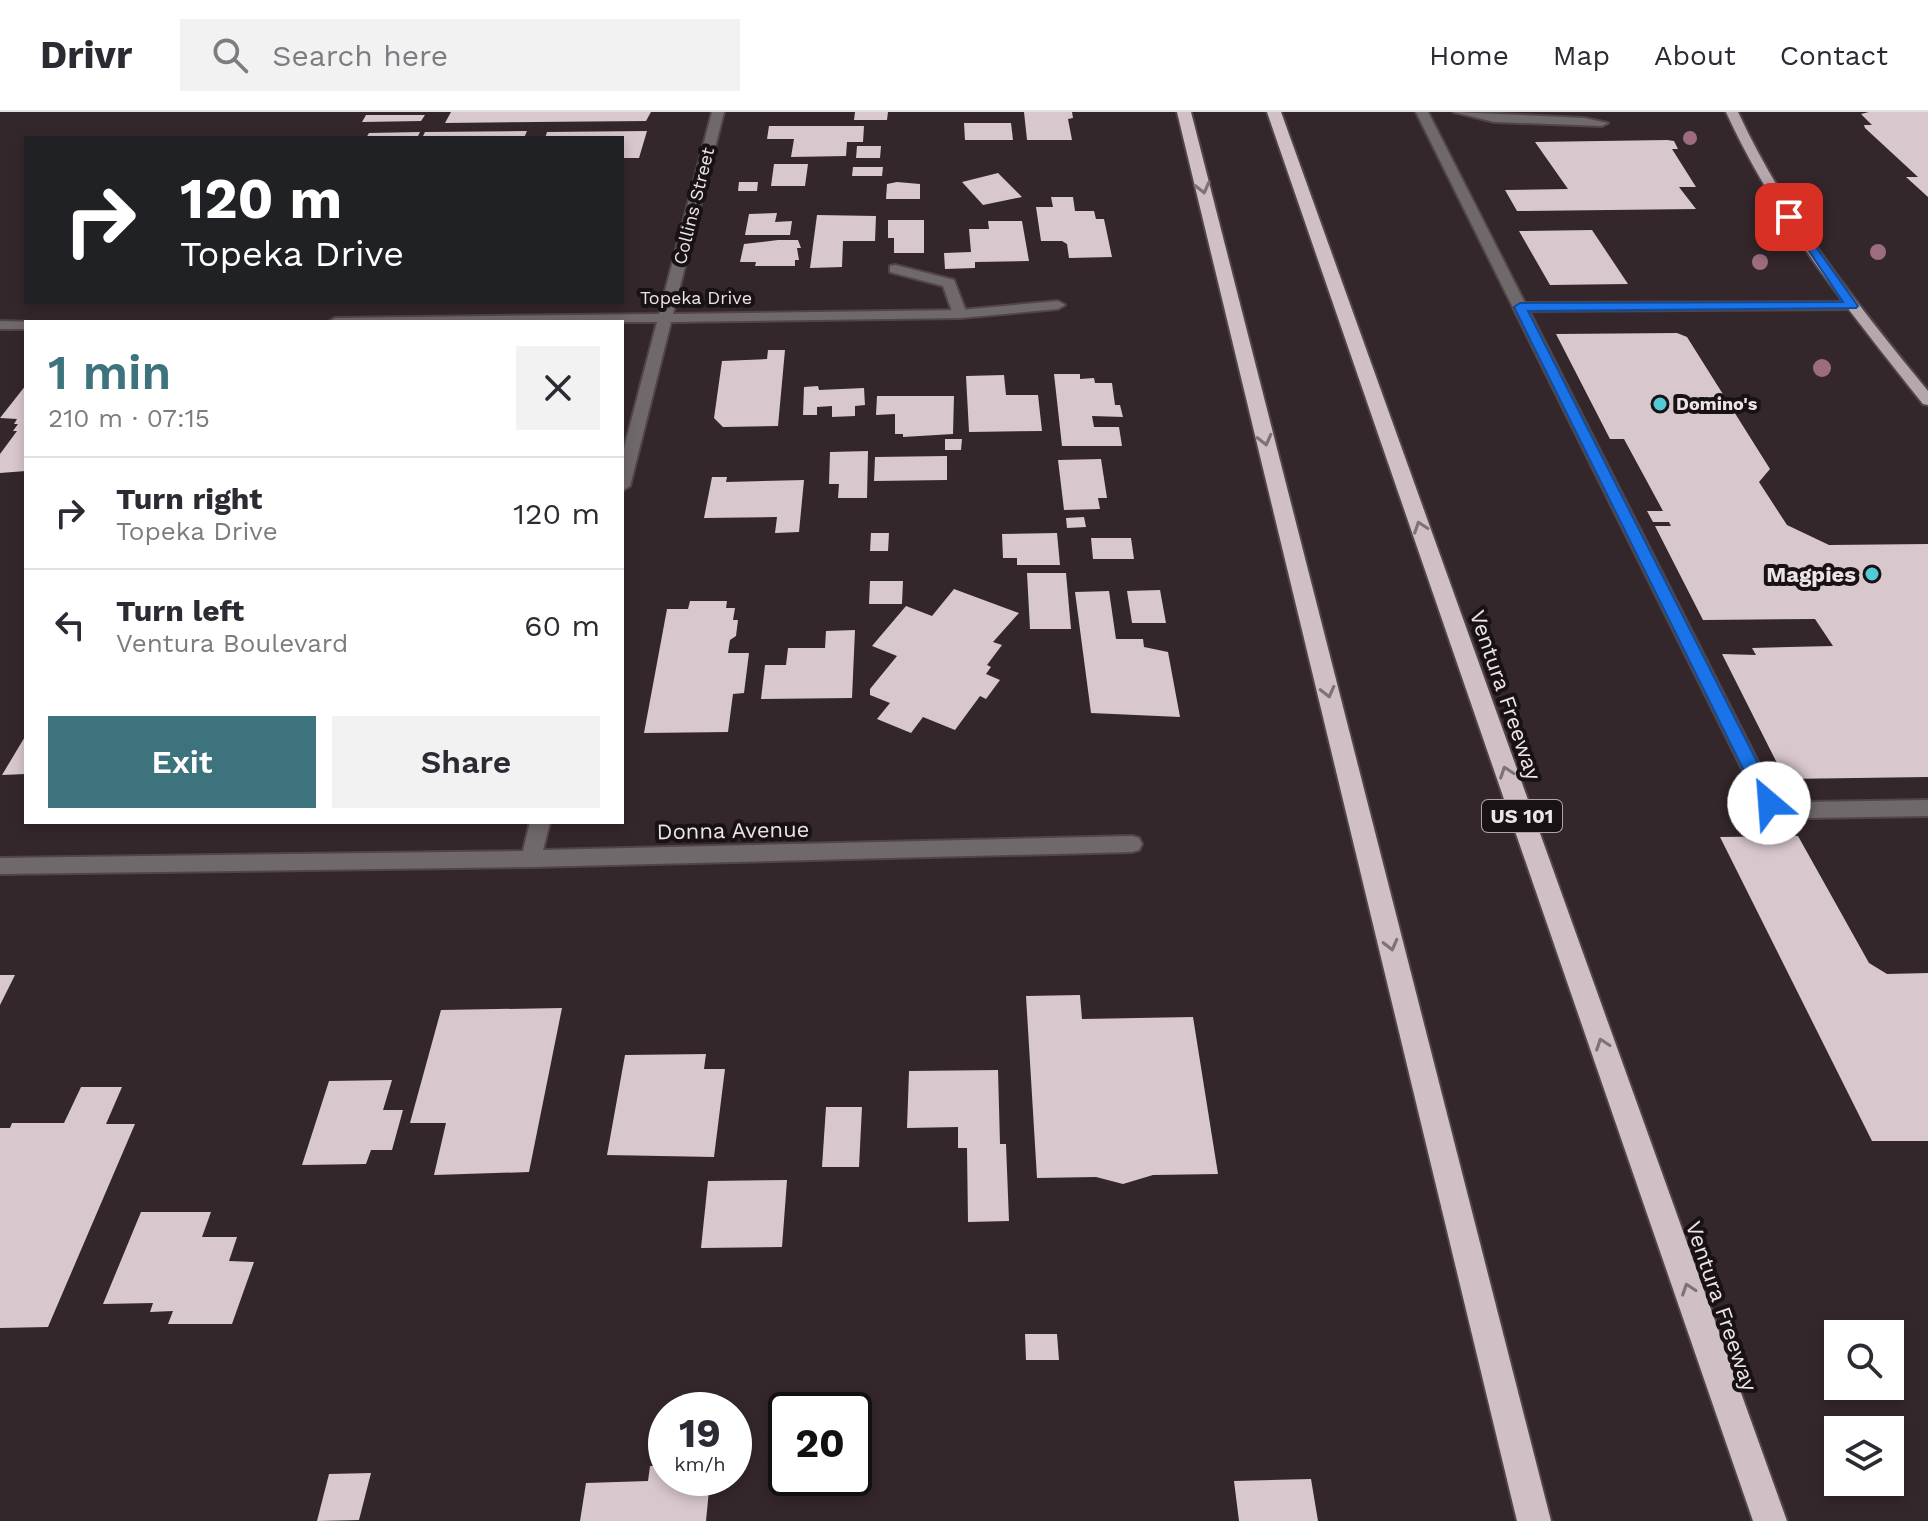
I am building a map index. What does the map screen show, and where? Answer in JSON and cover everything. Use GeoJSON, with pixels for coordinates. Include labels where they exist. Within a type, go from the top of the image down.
{"type":"FeatureCollection","features":[{"type":"Feature","properties":{"kind":"highway"},"geometry":{"type":"LineString","coordinates":[[1184,112],[1534,1521]]}},
{"type":"Feature","properties":{"kind":"highway","name":"Ventura Freeway"},"geometry":{"type":"LineString","coordinates":[[1274,112],[1770,1521]]}},
{"type":"Feature","properties":{"kind":"highway"},"geometry":{"type":"LineString","coordinates":[[1707,1342],[1788,1521]]}},
{"type":"Feature","properties":{"kind":"main road"},"geometry":{"type":"LineString","coordinates":[[1732,112],[1776,197],[1852,306],[1928,401]]}},
{"type":"Feature","properties":{"kind":"street","name":"Collins Street"},"geometry":{"type":"LineString","coordinates":[[624,478],[718,112]]}},
{"type":"Feature","properties":{"kind":"street"},"geometry":{"type":"LineString","coordinates":[[1422,112],[1769,803],[1807,810],[1928,808]]}},
{"type":"Feature","properties":{"kind":"street"},"geometry":{"type":"LineString","coordinates":[[1460,112],[1482,118],[1568,119],[1602,123]]}},
{"type":"Feature","properties":{"kind":"street"},"geometry":{"type":"LineString","coordinates":[[895,269],[949,283],[960,314]]}},
{"type":"Feature","properties":{"kind":"street","name":"Topeka Drive"},"geometry":{"type":"LineString","coordinates":[[508,320],[960,314],[1058,305]]}},
{"type":"Feature","properties":{"kind":"street"},"geometry":{"type":"LineString","coordinates":[[1520,307],[1852,306]]}},
{"type":"Feature","properties":{"kind":"street"},"geometry":{"type":"LineString","coordinates":[[0,325],[24,325]]}},
{"type":"Feature","properties":{"kind":"street"},"geometry":{"type":"LineString","coordinates":[[531,859],[540,824]]}},
{"type":"Feature","properties":{"kind":"street","name":"Donna Avenue"},"geometry":{"type":"LineString","coordinates":[[0,866],[531,859],[1132,844]]}},
{"type":"Feature","properties":{"kind":"building"},"geometry":{"type":"Polygon","coordinates":[[[451,112],[651,112],[646,121],[445,123],[451,112]]]}},
{"type":"Feature","properties":{"kind":"building"},"geometry":{"type":"Polygon","coordinates":[[[855,112],[888,112],[887,120],[854,120],[855,112]]]}},
{"type":"Feature","properties":{"kind":"building"},"geometry":{"type":"Polygon","coordinates":[[[1024,112],[1072,112],[1073,118],[1068,119],[1072,140],[1027,140],[1024,112]]]}},
{"type":"Feature","properties":{"kind":"building"},"geometry":{"type":"Polygon","coordinates":[[[1928,112],[1928,197],[1906,177],[1918,177],[1865,128],[1864,125],[1872,125],[1861,114],[1928,112]]]}},
{"type":"Feature","properties":{"kind":"building"},"geometry":{"type":"Polygon","coordinates":[[[366,115],[425,115],[421,121],[362,122],[366,115]]]}},
{"type":"Feature","properties":{"kind":"building"},"geometry":{"type":"Polygon","coordinates":[[[964,123],[1011,123],[1013,140],[965,140],[964,123]]]}},
{"type":"Feature","properties":{"kind":"building"},"geometry":{"type":"Polygon","coordinates":[[[769,126],[864,126],[863,142],[847,142],[846,156],[791,157],[794,139],[767,139],[769,126]]]}},
{"type":"Feature","properties":{"kind":"building"},"geometry":{"type":"Polygon","coordinates":[[[527,131],[525,136],[423,136],[425,132],[527,131]]]}},
{"type":"Feature","properties":{"kind":"building"},"geometry":{"type":"Polygon","coordinates":[[[647,131],[639,158],[624,158],[624,136],[546,136],[547,132],[647,131]]]}},
{"type":"Feature","properties":{"kind":"building"},"geometry":{"type":"Polygon","coordinates":[[[420,132],[418,136],[367,136],[369,133],[420,132]]]}},
{"type":"Feature","properties":{"kind":"building"},"geometry":{"type":"Polygon","coordinates":[[[1674,141],[1678,149],[1672,149],[1696,187],[1679,187],[1696,209],[1517,211],[1505,190],[1568,189],[1535,142],[1674,141]]]}},
{"type":"Feature","properties":{"kind":"building"},"geometry":{"type":"Polygon","coordinates":[[[857,146],[881,146],[880,158],[856,158],[857,146]]]}},
{"type":"Feature","properties":{"kind":"building"},"geometry":{"type":"Polygon","coordinates":[[[774,164],[808,164],[805,186],[771,186],[774,164]]]}},
{"type":"Feature","properties":{"kind":"building"},"geometry":{"type":"Polygon","coordinates":[[[853,167],[883,167],[882,176],[852,176],[853,167]]]}},
{"type":"Feature","properties":{"kind":"building"},"geometry":{"type":"Polygon","coordinates":[[[998,173],[1022,197],[983,205],[962,182],[998,173]]]}},
{"type":"Feature","properties":{"kind":"building"},"geometry":{"type":"Polygon","coordinates":[[[739,182],[758,182],[757,191],[738,191],[739,182]]]}},
{"type":"Feature","properties":{"kind":"building"},"geometry":{"type":"Polygon","coordinates":[[[887,184],[920,184],[920,199],[886,199],[887,184]]]}},
{"type":"Feature","properties":{"kind":"building"},"geometry":{"type":"Polygon","coordinates":[[[1051,197],[1073,197],[1075,211],[1094,211],[1096,219],[1104,219],[1112,257],[1069,258],[1067,244],[1062,241],[1041,241],[1036,207],[1053,207],[1051,197]]]}},
{"type":"Feature","properties":{"kind":"building"},"geometry":{"type":"Polygon","coordinates":[[[777,213],[775,222],[792,221],[790,235],[745,235],[749,214],[777,213]]]}},
{"type":"Feature","properties":{"kind":"building"},"geometry":{"type":"Polygon","coordinates":[[[817,215],[876,216],[875,241],[843,241],[842,267],[810,268],[817,215]]]}},
{"type":"Feature","properties":{"kind":"building"},"geometry":{"type":"Polygon","coordinates":[[[888,220],[924,220],[924,253],[894,253],[894,238],[888,238],[888,220]]]}},
{"type":"Feature","properties":{"kind":"building"},"geometry":{"type":"Polygon","coordinates":[[[988,221],[1022,221],[1029,261],[975,262],[975,268],[945,269],[944,253],[971,252],[969,229],[989,229],[988,221]]]}},
{"type":"Feature","properties":{"kind":"building"},"geometry":{"type":"Polygon","coordinates":[[[1592,230],[1628,284],[1550,285],[1519,231],[1592,230]]]}},
{"type":"Feature","properties":{"kind":"building"},"geometry":{"type":"Polygon","coordinates":[[[798,240],[801,248],[797,248],[799,260],[795,260],[795,266],[755,266],[756,262],[740,262],[744,244],[798,240]]]}},
{"type":"Feature","properties":{"kind":"building"},"geometry":{"type":"Polygon","coordinates":[[[1677,333],[1687,337],[1770,469],[1759,482],[1787,525],[1829,545],[1928,544],[1928,777],[1785,779],[1722,654],[1756,655],[1752,648],[1833,646],[1815,619],[1703,620],[1655,526],[1671,526],[1669,522],[1653,522],[1647,511],[1663,511],[1624,439],[1610,439],[1556,334],[1677,333]]]}},
{"type":"Feature","properties":{"kind":"building"},"geometry":{"type":"Polygon","coordinates":[[[768,350],[785,350],[778,426],[723,427],[714,418],[722,361],[767,359],[768,350]]]}},
{"type":"Feature","properties":{"kind":"building"},"geometry":{"type":"Polygon","coordinates":[[[1054,374],[1080,374],[1080,379],[1094,378],[1095,383],[1112,383],[1115,405],[1120,405],[1123,417],[1092,416],[1094,427],[1119,427],[1122,446],[1062,446],[1054,374]]]}},
{"type":"Feature","properties":{"kind":"building"},"geometry":{"type":"Polygon","coordinates":[[[1004,375],[1006,395],[1038,395],[1042,431],[969,432],[966,376],[1004,375]]]}},
{"type":"Feature","properties":{"kind":"building"},"geometry":{"type":"Polygon","coordinates":[[[818,386],[819,390],[864,388],[865,405],[855,406],[855,416],[832,417],[832,406],[817,407],[817,415],[803,415],[804,387],[818,386]]]}},
{"type":"Feature","properties":{"kind":"building"},"geometry":{"type":"Polygon","coordinates":[[[24,388],[24,471],[0,473],[0,454],[17,431],[13,431],[18,424],[14,424],[17,419],[0,418],[24,388]]]}},
{"type":"Feature","properties":{"kind":"building"},"geometry":{"type":"Polygon","coordinates":[[[877,396],[954,396],[953,434],[903,437],[903,434],[895,434],[895,414],[876,415],[877,396]]]}},
{"type":"Feature","properties":{"kind":"building"},"geometry":{"type":"Polygon","coordinates":[[[945,439],[962,439],[961,450],[945,450],[945,439]]]}},
{"type":"Feature","properties":{"kind":"building"},"geometry":{"type":"Polygon","coordinates":[[[868,451],[867,498],[838,498],[839,484],[829,484],[830,452],[868,451]]]}},
{"type":"Feature","properties":{"kind":"building"},"geometry":{"type":"Polygon","coordinates":[[[947,456],[947,480],[874,481],[875,457],[947,456]]]}},
{"type":"Feature","properties":{"kind":"building"},"geometry":{"type":"Polygon","coordinates":[[[1101,459],[1107,498],[1098,498],[1100,509],[1064,510],[1058,460],[1101,459]]]}},
{"type":"Feature","properties":{"kind":"building"},"geometry":{"type":"Polygon","coordinates":[[[712,477],[727,477],[726,482],[804,480],[799,532],[775,533],[777,517],[704,518],[712,477]]]}},
{"type":"Feature","properties":{"kind":"building"},"geometry":{"type":"Polygon","coordinates":[[[1084,517],[1086,527],[1067,528],[1066,518],[1084,517]]]}},
{"type":"Feature","properties":{"kind":"building"},"geometry":{"type":"Polygon","coordinates":[[[871,533],[889,533],[888,551],[870,551],[871,533]]]}},
{"type":"Feature","properties":{"kind":"building"},"geometry":{"type":"Polygon","coordinates":[[[1057,533],[1060,565],[1017,565],[1017,558],[1003,558],[1002,534],[1057,533]]]}},
{"type":"Feature","properties":{"kind":"building"},"geometry":{"type":"Polygon","coordinates":[[[1091,538],[1131,538],[1134,559],[1093,559],[1091,538]]]}},
{"type":"Feature","properties":{"kind":"building"},"geometry":{"type":"Polygon","coordinates":[[[1027,573],[1066,573],[1071,629],[1030,629],[1027,573]]]}},
{"type":"Feature","properties":{"kind":"building"},"geometry":{"type":"Polygon","coordinates":[[[870,581],[903,581],[902,604],[869,604],[870,581]]]}},
{"type":"Feature","properties":{"kind":"building"},"geometry":{"type":"Polygon","coordinates":[[[954,589],[1019,613],[993,642],[1002,645],[987,665],[991,667],[986,674],[1000,680],[986,699],[980,696],[955,730],[923,717],[911,733],[877,719],[890,703],[870,695],[870,689],[897,656],[872,646],[906,606],[932,616],[954,589]]]}},
{"type":"Feature","properties":{"kind":"building"},"geometry":{"type":"Polygon","coordinates":[[[1160,590],[1166,623],[1132,623],[1127,591],[1160,590]]]}},
{"type":"Feature","properties":{"kind":"building"},"geometry":{"type":"Polygon","coordinates":[[[1109,591],[1116,639],[1143,639],[1144,647],[1168,652],[1180,717],[1091,713],[1075,592],[1109,591]]]}},
{"type":"Feature","properties":{"kind":"building"},"geometry":{"type":"Polygon","coordinates":[[[690,601],[727,601],[726,608],[735,608],[733,620],[738,620],[736,636],[730,640],[728,653],[749,653],[744,693],[733,694],[728,732],[644,733],[667,609],[688,609],[690,601]]]}},
{"type":"Feature","properties":{"kind":"building"},"geometry":{"type":"Polygon","coordinates":[[[855,630],[852,698],[761,699],[765,665],[786,665],[788,648],[825,648],[826,631],[855,630]]]}},
{"type":"Feature","properties":{"kind":"building"},"geometry":{"type":"Polygon","coordinates":[[[24,738],[24,774],[2,775],[24,738]]]}},
{"type":"Feature","properties":{"kind":"building"},"geometry":{"type":"Polygon","coordinates":[[[1798,836],[1869,963],[1887,974],[1928,973],[1928,1141],[1872,1141],[1720,837],[1798,836]]]}},
{"type":"Feature","properties":{"kind":"building"},"geometry":{"type":"Polygon","coordinates":[[[0,975],[15,975],[0,1005],[0,975]]]}},
{"type":"Feature","properties":{"kind":"building"},"geometry":{"type":"Polygon","coordinates":[[[1080,995],[1082,1019],[1193,1017],[1218,1174],[1153,1175],[1123,1184],[1096,1177],[1037,1178],[1026,996],[1080,995]]]}},
{"type":"Feature","properties":{"kind":"building"},"geometry":{"type":"Polygon","coordinates":[[[562,1008],[529,1172],[434,1175],[446,1123],[410,1123],[441,1010],[562,1008]]]}},
{"type":"Feature","properties":{"kind":"building"},"geometry":{"type":"Polygon","coordinates":[[[706,1054],[704,1069],[725,1069],[714,1157],[607,1155],[625,1055],[706,1054]]]}},
{"type":"Feature","properties":{"kind":"building"},"geometry":{"type":"Polygon","coordinates":[[[998,1070],[1000,1144],[1006,1144],[1009,1221],[968,1222],[967,1148],[958,1148],[958,1127],[907,1128],[909,1071],[998,1070]]]}},
{"type":"Feature","properties":{"kind":"building"},"geometry":{"type":"Polygon","coordinates":[[[392,1080],[383,1110],[403,1110],[392,1150],[371,1150],[366,1164],[302,1165],[329,1081],[392,1080]]]}},
{"type":"Feature","properties":{"kind":"building"},"geometry":{"type":"Polygon","coordinates":[[[81,1087],[122,1087],[106,1124],[135,1124],[48,1327],[0,1328],[0,1128],[10,1128],[12,1123],[64,1123],[81,1087]]]}},
{"type":"Feature","properties":{"kind":"building"},"geometry":{"type":"Polygon","coordinates":[[[826,1107],[862,1107],[859,1167],[822,1167],[826,1107]]]}},
{"type":"Feature","properties":{"kind":"building"},"geometry":{"type":"Polygon","coordinates":[[[787,1180],[782,1247],[701,1248],[708,1181],[787,1180]]]}},
{"type":"Feature","properties":{"kind":"building"},"geometry":{"type":"Polygon","coordinates":[[[141,1212],[211,1212],[202,1237],[237,1237],[229,1261],[254,1262],[232,1324],[168,1324],[173,1311],[150,1312],[153,1303],[103,1304],[141,1212]]]}},
{"type":"Feature","properties":{"kind":"building"},"geometry":{"type":"Polygon","coordinates":[[[1025,1334],[1057,1334],[1059,1360],[1026,1360],[1025,1334]]]}},
{"type":"Feature","properties":{"kind":"building"},"geometry":{"type":"Polygon","coordinates":[[[371,1473],[359,1520],[317,1521],[329,1474],[371,1473]]]}},
{"type":"Feature","properties":{"kind":"building"},"geometry":{"type":"Polygon","coordinates":[[[1311,1479],[1318,1521],[1239,1521],[1234,1481],[1311,1479]]]}},
{"type":"Feature","properties":{"kind":"building"},"geometry":{"type":"Polygon","coordinates":[[[648,1481],[648,1496],[708,1496],[706,1521],[580,1521],[586,1483],[648,1481]]]}},
{"type":"Feature","properties":{"kind":"place","name":"Domino's"},"geometry":{"type":"Point","coordinates":[1660,404]}},
{"type":"Feature","properties":{"kind":"place","name":"Magpies"},"geometry":{"type":"Point","coordinates":[1872,574]}},
{"type":"Feature","properties":{"kind":"route"},"geometry":{"type":"LineString","coordinates":[[1769,803],[1520,307],[1852,306],[1789,217]]}}]}
